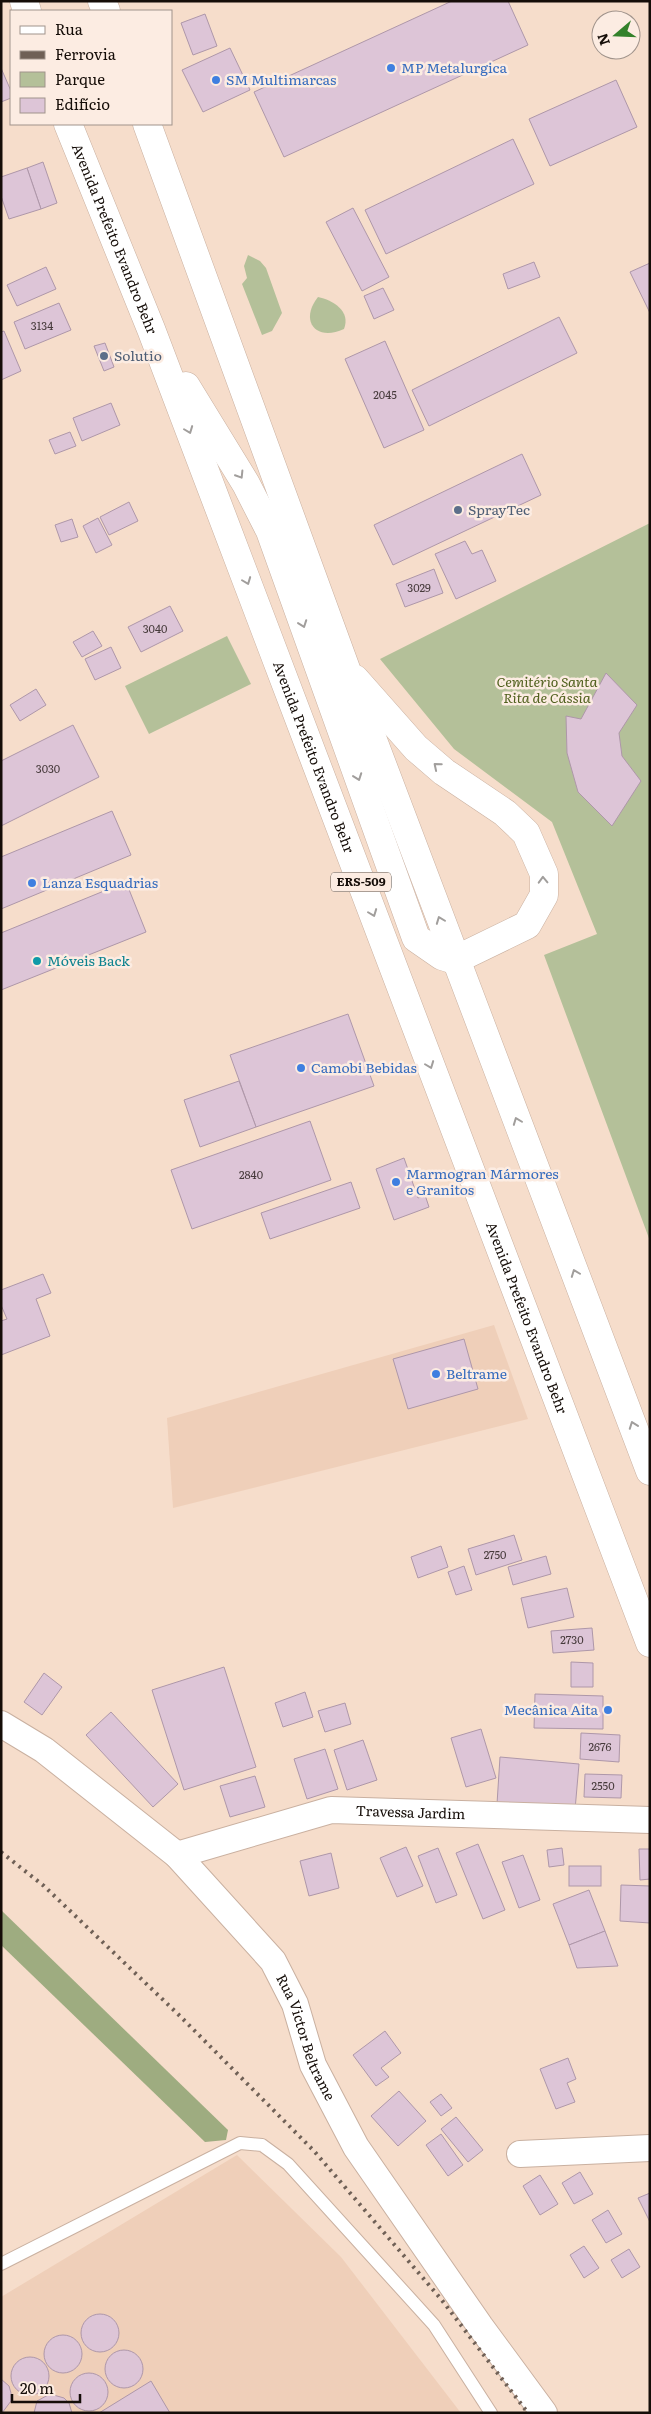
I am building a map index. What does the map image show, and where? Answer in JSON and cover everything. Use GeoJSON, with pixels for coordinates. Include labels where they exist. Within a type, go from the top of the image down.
{"type":"FeatureCollection","features":[{"type":"Feature","properties":{"kind":"highway","name":"Avenida Prefeito Evandro Behr"},"geometry":{"type":"LineString","coordinates":[[68,125],[151,329],[650,1643]]}},
{"type":"Feature","properties":{"kind":"highway"},"geometry":{"type":"LineString","coordinates":[[148,125],[346,669],[650,1471]]}},
{"type":"Feature","properties":{"kind":"highway"},"geometry":{"type":"LineString","coordinates":[[151,329],[246,484],[270,531],[416,938],[442,956],[455,960],[527,925],[544,895],[544,874],[536,852],[526,833],[505,813],[444,772],[416,748],[346,669]]}},
{"type":"Feature","properties":{"kind":"street","name":"Rua Victor Beltrame"},"geometry":{"type":"LineString","coordinates":[[10,1730],[44,1750],[177,1854],[273,1960],[295,2004],[313,2065],[356,2148],[480,2326],[544,2413]]}},
{"type":"Feature","properties":{"kind":"street","name":"Travessa Jardim"},"geometry":{"type":"LineString","coordinates":[[177,1854],[331,1810],[650,1820]]}},
{"type":"Feature","properties":{"kind":"street"},"geometry":{"type":"LineString","coordinates":[[520,2154],[650,2148]]}},
{"type":"Feature","properties":{"kind":"lane"},"geometry":{"type":"LineString","coordinates":[[1,2264],[240,2143],[262,2145],[288,2164],[434,2325],[491,2413]]}},
{"type":"Feature","properties":{"kind":"shaded area"},"geometry":{"type":"Polygon","coordinates":[[[494,1325],[528,1419],[173,1508],[167,1418],[494,1325]]]}},
{"type":"Feature","properties":{"kind":"shaded area"},"geometry":{"type":"Polygon","coordinates":[[[237,2155],[341,2257],[461,2413],[1,2413],[1,2297],[237,2155]]]}},
{"type":"Feature","properties":{"kind":"green space"},"geometry":{"type":"Polygon","coordinates":[[[248,255],[260,261],[266,268],[282,313],[272,331],[262,335],[242,284],[247,278],[244,266],[248,255]]]}},
{"type":"Feature","properties":{"kind":"green space"},"geometry":{"type":"Polygon","coordinates":[[[318,297],[339,307],[345,317],[344,329],[325,333],[313,327],[310,321],[310,314],[318,297]]]}},
{"type":"Feature","properties":{"kind":"green space","name":"Cemitério Santa Rita de Cássia"},"geometry":{"type":"Polygon","coordinates":[[[650,523],[650,1241],[544,955],[597,934],[552,822],[454,749],[380,659],[650,523]]]}},
{"type":"Feature","properties":{"kind":"green space"},"geometry":{"type":"Polygon","coordinates":[[[227,636],[251,684],[149,734],[125,686],[227,636]]]}},
{"type":"Feature","properties":{"kind":"green space"},"geometry":{"type":"Polygon","coordinates":[[[1,1910],[228,2130],[226,2140],[205,2142],[1,1945],[1,1910]]]}},
{"type":"Feature","properties":{"kind":"building","name":"MP Metalurgica"},"geometry":{"type":"Polygon","coordinates":[[[452,1],[508,1],[528,45],[284,157],[254,92],[452,1]]]}},
{"type":"Feature","properties":{"kind":"building"},"geometry":{"type":"Polygon","coordinates":[[[205,14],[217,46],[193,55],[181,23],[205,14]]]}},
{"type":"Feature","properties":{"kind":"building","name":"SM Multimarcas"},"geometry":{"type":"Polygon","coordinates":[[[230,48],[250,90],[203,112],[182,70],[230,48]]]}},
{"type":"Feature","properties":{"kind":"building"},"geometry":{"type":"Polygon","coordinates":[[[1,68],[10,89],[10,98],[1,102],[1,68]]]}},
{"type":"Feature","properties":{"kind":"building"},"geometry":{"type":"Polygon","coordinates":[[[616,80],[637,127],[550,166],[529,119],[616,80]]]}},
{"type":"Feature","properties":{"kind":"building"},"geometry":{"type":"Polygon","coordinates":[[[513,139],[534,184],[386,254],[365,210],[513,139]]]}},
{"type":"Feature","properties":{"kind":"building"},"geometry":{"type":"Polygon","coordinates":[[[43,162],[57,203],[41,209],[27,168],[43,162]]]}},
{"type":"Feature","properties":{"kind":"building"},"geometry":{"type":"Polygon","coordinates":[[[27,168],[41,209],[9,219],[1,196],[1,177],[27,168]]]}},
{"type":"Feature","properties":{"kind":"building"},"geometry":{"type":"Polygon","coordinates":[[[353,208],[389,277],[362,291],[326,222],[353,208]]]}},
{"type":"Feature","properties":{"kind":"building"},"geometry":{"type":"Polygon","coordinates":[[[534,262],[540,277],[508,289],[503,274],[534,262]]]}},
{"type":"Feature","properties":{"kind":"building"},"geometry":{"type":"Polygon","coordinates":[[[650,263],[650,313],[630,272],[650,263]]]}},
{"type":"Feature","properties":{"kind":"building"},"geometry":{"type":"Polygon","coordinates":[[[46,267],[56,289],[17,306],[7,285],[46,267]]]}},
{"type":"Feature","properties":{"kind":"building"},"geometry":{"type":"Polygon","coordinates":[[[383,288],[394,310],[374,319],[364,296],[383,288]]]}},
{"type":"Feature","properties":{"kind":"building"},"geometry":{"type":"Polygon","coordinates":[[[59,303],[71,330],[25,349],[14,322],[59,303]]]}},
{"type":"Feature","properties":{"kind":"building"},"geometry":{"type":"Polygon","coordinates":[[[559,317],[577,353],[429,426],[412,390],[559,317]]]}},
{"type":"Feature","properties":{"kind":"building"},"geometry":{"type":"Polygon","coordinates":[[[4,331],[21,371],[1,380],[1,332],[4,331]]]}},
{"type":"Feature","properties":{"kind":"building"},"geometry":{"type":"Polygon","coordinates":[[[385,341],[424,430],[384,448],[345,359],[385,341]]]}},
{"type":"Feature","properties":{"kind":"building","name":"Solutio"},"geometry":{"type":"Polygon","coordinates":[[[105,343],[114,367],[104,371],[94,346],[105,343]]]}},
{"type":"Feature","properties":{"kind":"building"},"geometry":{"type":"Polygon","coordinates":[[[111,403],[120,425],[82,441],[73,418],[111,403]]]}},
{"type":"Feature","properties":{"kind":"building"},"geometry":{"type":"Polygon","coordinates":[[[70,432],[76,446],[55,454],[49,440],[70,432]]]}},
{"type":"Feature","properties":{"kind":"building","name":"SprayTec"},"geometry":{"type":"Polygon","coordinates":[[[522,454],[541,495],[393,565],[374,525],[522,454]]]}},
{"type":"Feature","properties":{"kind":"building"},"geometry":{"type":"Polygon","coordinates":[[[129,502],[138,521],[109,535],[100,517],[129,502]]]}},
{"type":"Feature","properties":{"kind":"building"},"geometry":{"type":"Polygon","coordinates":[[[98,518],[112,545],[96,553],[83,526],[98,518]]]}},
{"type":"Feature","properties":{"kind":"building"},"geometry":{"type":"Polygon","coordinates":[[[72,519],[78,537],[61,542],[55,525],[72,519]]]}},
{"type":"Feature","properties":{"kind":"building"},"geometry":{"type":"Polygon","coordinates":[[[465,541],[472,554],[482,550],[496,581],[456,599],[435,554],[465,541]]]}},
{"type":"Feature","properties":{"kind":"building"},"geometry":{"type":"Polygon","coordinates":[[[434,569],[443,593],[405,607],[396,584],[434,569]]]}},
{"type":"Feature","properties":{"kind":"building"},"geometry":{"type":"Polygon","coordinates":[[[170,606],[183,631],[141,652],[128,627],[170,606]]]}},
{"type":"Feature","properties":{"kind":"building"},"geometry":{"type":"Polygon","coordinates":[[[93,631],[102,646],[82,657],[73,642],[93,631]]]}},
{"type":"Feature","properties":{"kind":"building"},"geometry":{"type":"Polygon","coordinates":[[[111,647],[121,668],[95,680],[85,659],[111,647]]]}},
{"type":"Feature","properties":{"kind":"building"},"geometry":{"type":"Polygon","coordinates":[[[606,673],[637,705],[619,733],[622,756],[641,781],[612,826],[578,792],[567,753],[566,716],[581,719],[606,673]]]}},
{"type":"Feature","properties":{"kind":"building"},"geometry":{"type":"Polygon","coordinates":[[[36,689],[46,705],[20,721],[10,705],[36,689]]]}},
{"type":"Feature","properties":{"kind":"building"},"geometry":{"type":"Polygon","coordinates":[[[73,725],[99,777],[1,826],[1,761],[73,725]]]}},
{"type":"Feature","properties":{"kind":"building","name":"Lanza Esquadrias"},"geometry":{"type":"Polygon","coordinates":[[[112,811],[131,855],[1,909],[1,857],[112,811]]]}},
{"type":"Feature","properties":{"kind":"building","name":"Móveis Back"},"geometry":{"type":"Polygon","coordinates":[[[126,882],[146,932],[1,990],[1,933],[126,882]]]}},
{"type":"Feature","properties":{"kind":"building","name":"Camobi Bebidas"},"geometry":{"type":"Polygon","coordinates":[[[348,1014],[374,1086],[256,1127],[230,1055],[348,1014]]]}},
{"type":"Feature","properties":{"kind":"building"},"geometry":{"type":"Polygon","coordinates":[[[239,1081],[256,1127],[200,1147],[184,1100],[239,1081]]]}},
{"type":"Feature","properties":{"kind":"building"},"geometry":{"type":"Polygon","coordinates":[[[310,1121],[331,1180],[192,1229],[171,1170],[310,1121]]]}},
{"type":"Feature","properties":{"kind":"building","name":"Marmogran Mármores e Granitos"},"geometry":{"type":"Polygon","coordinates":[[[404,1158],[418,1198],[425,1195],[429,1207],[394,1220],[376,1169],[404,1158]]]}},
{"type":"Feature","properties":{"kind":"building"},"geometry":{"type":"Polygon","coordinates":[[[351,1182],[360,1208],[270,1239],[261,1213],[351,1182]]]}},
{"type":"Feature","properties":{"kind":"building"},"geometry":{"type":"Polygon","coordinates":[[[43,1274],[51,1293],[36,1299],[50,1336],[1,1355],[1,1321],[7,1319],[1,1305],[1,1290],[43,1274]]]}},
{"type":"Feature","properties":{"kind":"building","name":"Beltrame"},"geometry":{"type":"Polygon","coordinates":[[[464,1339],[478,1389],[408,1409],[393,1359],[464,1339]]]}},
{"type":"Feature","properties":{"kind":"building"},"geometry":{"type":"Polygon","coordinates":[[[514,1535],[522,1560],[476,1575],[468,1549],[514,1535]]]}},
{"type":"Feature","properties":{"kind":"building"},"geometry":{"type":"Polygon","coordinates":[[[441,1546],[448,1567],[418,1578],[411,1557],[441,1546]]]}},
{"type":"Feature","properties":{"kind":"building"},"geometry":{"type":"Polygon","coordinates":[[[546,1556],[551,1574],[513,1585],[508,1567],[546,1556]]]}},
{"type":"Feature","properties":{"kind":"building"},"geometry":{"type":"Polygon","coordinates":[[[464,1566],[472,1590],[456,1595],[448,1572],[464,1566]]]}},
{"type":"Feature","properties":{"kind":"building"},"geometry":{"type":"Polygon","coordinates":[[[567,1588],[574,1617],[528,1628],[521,1598],[567,1588]]]}},
{"type":"Feature","properties":{"kind":"building"},"geometry":{"type":"Polygon","coordinates":[[[592,1628],[594,1650],[553,1653],[551,1631],[592,1628]]]}},
{"type":"Feature","properties":{"kind":"building"},"geometry":{"type":"Polygon","coordinates":[[[571,1662],[593,1663],[593,1687],[571,1687],[571,1662]]]}},
{"type":"Feature","properties":{"kind":"building"},"geometry":{"type":"Polygon","coordinates":[[[224,1667],[256,1767],[184,1790],[152,1690],[224,1667]]]}},
{"type":"Feature","properties":{"kind":"building"},"geometry":{"type":"Polygon","coordinates":[[[44,1673],[62,1687],[42,1715],[24,1702],[44,1673]]]}},
{"type":"Feature","properties":{"kind":"building"},"geometry":{"type":"Polygon","coordinates":[[[305,1692],[313,1717],[283,1727],[275,1703],[305,1692]]]}},
{"type":"Feature","properties":{"kind":"building"},"geometry":{"type":"Polygon","coordinates":[[[535,1694],[603,1696],[603,1729],[534,1728],[535,1694]]]}},
{"type":"Feature","properties":{"kind":"building"},"geometry":{"type":"Polygon","coordinates":[[[345,1703],[351,1724],[325,1732],[318,1711],[345,1703]]]}},
{"type":"Feature","properties":{"kind":"building"},"geometry":{"type":"Polygon","coordinates":[[[111,1712],[178,1784],[153,1807],[86,1735],[111,1712]]]}},
{"type":"Feature","properties":{"kind":"building"},"geometry":{"type":"Polygon","coordinates":[[[481,1729],[496,1778],[466,1787],[451,1738],[481,1729]]]}},
{"type":"Feature","properties":{"kind":"building"},"geometry":{"type":"Polygon","coordinates":[[[581,1733],[620,1735],[619,1762],[580,1759],[581,1733]]]}},
{"type":"Feature","properties":{"kind":"building"},"geometry":{"type":"Polygon","coordinates":[[[363,1740],[377,1780],[347,1790],[334,1750],[363,1740]]]}},
{"type":"Feature","properties":{"kind":"building"},"geometry":{"type":"Polygon","coordinates":[[[325,1749],[338,1789],[307,1799],[294,1759],[325,1749]]]}},
{"type":"Feature","properties":{"kind":"building"},"geometry":{"type":"Polygon","coordinates":[[[500,1757],[579,1764],[575,1810],[497,1804],[500,1757]]]}},
{"type":"Feature","properties":{"kind":"building"},"geometry":{"type":"Polygon","coordinates":[[[585,1774],[622,1775],[621,1798],[584,1797],[585,1774]]]}},
{"type":"Feature","properties":{"kind":"building"},"geometry":{"type":"Polygon","coordinates":[[[255,1776],[265,1807],[230,1817],[220,1786],[255,1776]]]}},
{"type":"Feature","properties":{"kind":"building"},"geometry":{"type":"Polygon","coordinates":[[[478,1844],[505,1910],[483,1919],[456,1853],[478,1844]]]}},
{"type":"Feature","properties":{"kind":"building"},"geometry":{"type":"Polygon","coordinates":[[[406,1847],[423,1886],[397,1897],[380,1858],[406,1847]]]}},
{"type":"Feature","properties":{"kind":"building"},"geometry":{"type":"Polygon","coordinates":[[[438,1848],[457,1895],[436,1903],[418,1856],[438,1848]]]}},
{"type":"Feature","properties":{"kind":"building"},"geometry":{"type":"Polygon","coordinates":[[[562,1848],[564,1865],[549,1867],[547,1850],[562,1848]]]}},
{"type":"Feature","properties":{"kind":"building"},"geometry":{"type":"Polygon","coordinates":[[[639,1849],[650,1849],[650,1879],[640,1880],[639,1849]]]}},
{"type":"Feature","properties":{"kind":"building"},"geometry":{"type":"Polygon","coordinates":[[[331,1853],[339,1888],[309,1896],[300,1861],[331,1853]]]}},
{"type":"Feature","properties":{"kind":"building"},"geometry":{"type":"Polygon","coordinates":[[[523,1855],[540,1900],[519,1908],[502,1862],[523,1855]]]}},
{"type":"Feature","properties":{"kind":"building"},"geometry":{"type":"Polygon","coordinates":[[[569,1866],[601,1866],[601,1886],[569,1886],[569,1866]]]}},
{"type":"Feature","properties":{"kind":"building"},"geometry":{"type":"Polygon","coordinates":[[[621,1885],[650,1886],[650,1923],[620,1921],[621,1885]]]}},
{"type":"Feature","properties":{"kind":"building"},"geometry":{"type":"Polygon","coordinates":[[[589,1890],[605,1931],[569,1945],[553,1904],[589,1890]]]}},
{"type":"Feature","properties":{"kind":"building"},"geometry":{"type":"Polygon","coordinates":[[[605,1931],[618,1966],[577,1968],[569,1945],[605,1931]]]}},
{"type":"Feature","properties":{"kind":"building"},"geometry":{"type":"Polygon","coordinates":[[[385,2031],[401,2053],[381,2068],[389,2077],[376,2086],[353,2055],[385,2031]]]}},
{"type":"Feature","properties":{"kind":"building"},"geometry":{"type":"Polygon","coordinates":[[[568,2058],[576,2079],[567,2083],[575,2102],[556,2109],[540,2069],[568,2058]]]}},
{"type":"Feature","properties":{"kind":"building"},"geometry":{"type":"Polygon","coordinates":[[[399,2091],[426,2121],[398,2146],[371,2116],[399,2091]]]}},
{"type":"Feature","properties":{"kind":"building"},"geometry":{"type":"Polygon","coordinates":[[[441,2094],[452,2108],[441,2116],[430,2102],[441,2094]]]}},
{"type":"Feature","properties":{"kind":"building"},"geometry":{"type":"Polygon","coordinates":[[[456,2117],[483,2150],[468,2162],[441,2129],[456,2117]]]}},
{"type":"Feature","properties":{"kind":"building"},"geometry":{"type":"Polygon","coordinates":[[[441,2134],[463,2165],[448,2176],[426,2145],[441,2134]]]}},
{"type":"Feature","properties":{"kind":"building"},"geometry":{"type":"Polygon","coordinates":[[[580,2172],[593,2194],[574,2204],[562,2183],[580,2172]]]}},
{"type":"Feature","properties":{"kind":"building"},"geometry":{"type":"Polygon","coordinates":[[[540,2175],[558,2204],[540,2215],[523,2186],[540,2175]]]}},
{"type":"Feature","properties":{"kind":"building"},"geometry":{"type":"Polygon","coordinates":[[[650,2193],[650,2222],[638,2198],[650,2193]]]}},
{"type":"Feature","properties":{"kind":"building"},"geometry":{"type":"Polygon","coordinates":[[[608,2210],[622,2234],[606,2243],[592,2220],[608,2210]]]}},
{"type":"Feature","properties":{"kind":"building"},"geometry":{"type":"Polygon","coordinates":[[[584,2246],[599,2268],[584,2278],[570,2255],[584,2246]]]}},
{"type":"Feature","properties":{"kind":"building"},"geometry":{"type":"Polygon","coordinates":[[[629,2249],[640,2267],[622,2278],[611,2260],[629,2249]]]}},
{"type":"Feature","properties":{"kind":"building"},"geometry":{"type":"Polygon","coordinates":[[[100,2314],[114,2319],[119,2333],[114,2347],[100,2352],[86,2347],[81,2333],[86,2319],[100,2314]]]}},
{"type":"Feature","properties":{"kind":"building"},"geometry":{"type":"Polygon","coordinates":[[[63,2335],[77,2340],[82,2354],[77,2368],[63,2373],[49,2368],[44,2354],[49,2340],[63,2335]]]}},
{"type":"Feature","properties":{"kind":"building"},"geometry":{"type":"Polygon","coordinates":[[[124,2350],[138,2355],[143,2369],[138,2383],[124,2388],[110,2383],[105,2369],[110,2355],[124,2350]]]}},
{"type":"Feature","properties":{"kind":"building"},"geometry":{"type":"Polygon","coordinates":[[[30,2357],[44,2362],[49,2376],[44,2390],[30,2395],[16,2390],[11,2376],[16,2362],[30,2357]]]}},
{"type":"Feature","properties":{"kind":"building"},"geometry":{"type":"Polygon","coordinates":[[[89,2373],[103,2378],[108,2392],[103,2406],[89,2411],[75,2406],[70,2392],[75,2378],[89,2373]]]}},
{"type":"Feature","properties":{"kind":"building"},"geometry":{"type":"Polygon","coordinates":[[[1,2379],[9,2386],[11,2393],[11,2401],[2,2413],[1,2379]]]}},
{"type":"Feature","properties":{"kind":"building"},"geometry":{"type":"Polygon","coordinates":[[[151,2381],[170,2413],[99,2413],[151,2381]]]}},
{"type":"Feature","properties":{"kind":"building"},"geometry":{"type":"Polygon","coordinates":[[[50,2394],[64,2398],[69,2403],[72,2413],[34,2413],[37,2401],[50,2394]]]}},
{"type":"Feature","properties":{"kind":"railway"},"geometry":{"type":"LineString","coordinates":[[1,1852],[44,1886],[180,2016],[314,2151],[441,2299],[528,2413]]}},
{"type":"Feature","properties":{"kind":"place","name":"MP Metalurgica"},"geometry":{"type":"Point","coordinates":[391,68]}},
{"type":"Feature","properties":{"kind":"place","name":"SM Multimarcas"},"geometry":{"type":"Point","coordinates":[216,80]}},
{"type":"Feature","properties":{"kind":"place","name":"Solutio"},"geometry":{"type":"Point","coordinates":[104,356]}},
{"type":"Feature","properties":{"kind":"place","name":"SprayTec"},"geometry":{"type":"Point","coordinates":[458,510]}},
{"type":"Feature","properties":{"kind":"place","name":"Lanza Esquadrias"},"geometry":{"type":"Point","coordinates":[32,883]}},
{"type":"Feature","properties":{"kind":"place","name":"Móveis Back"},"geometry":{"type":"Point","coordinates":[37,961]}},
{"type":"Feature","properties":{"kind":"place","name":"Camobi Bebidas"},"geometry":{"type":"Point","coordinates":[301,1068]}},
{"type":"Feature","properties":{"kind":"place","name":"Marmogran Mármores e Granitos"},"geometry":{"type":"Point","coordinates":[396,1182]}},
{"type":"Feature","properties":{"kind":"place","name":"Beltrame"},"geometry":{"type":"Point","coordinates":[436,1374]}},
{"type":"Feature","properties":{"kind":"place","name":"Mecânica Aita"},"geometry":{"type":"Point","coordinates":[608,1710]}}]}
